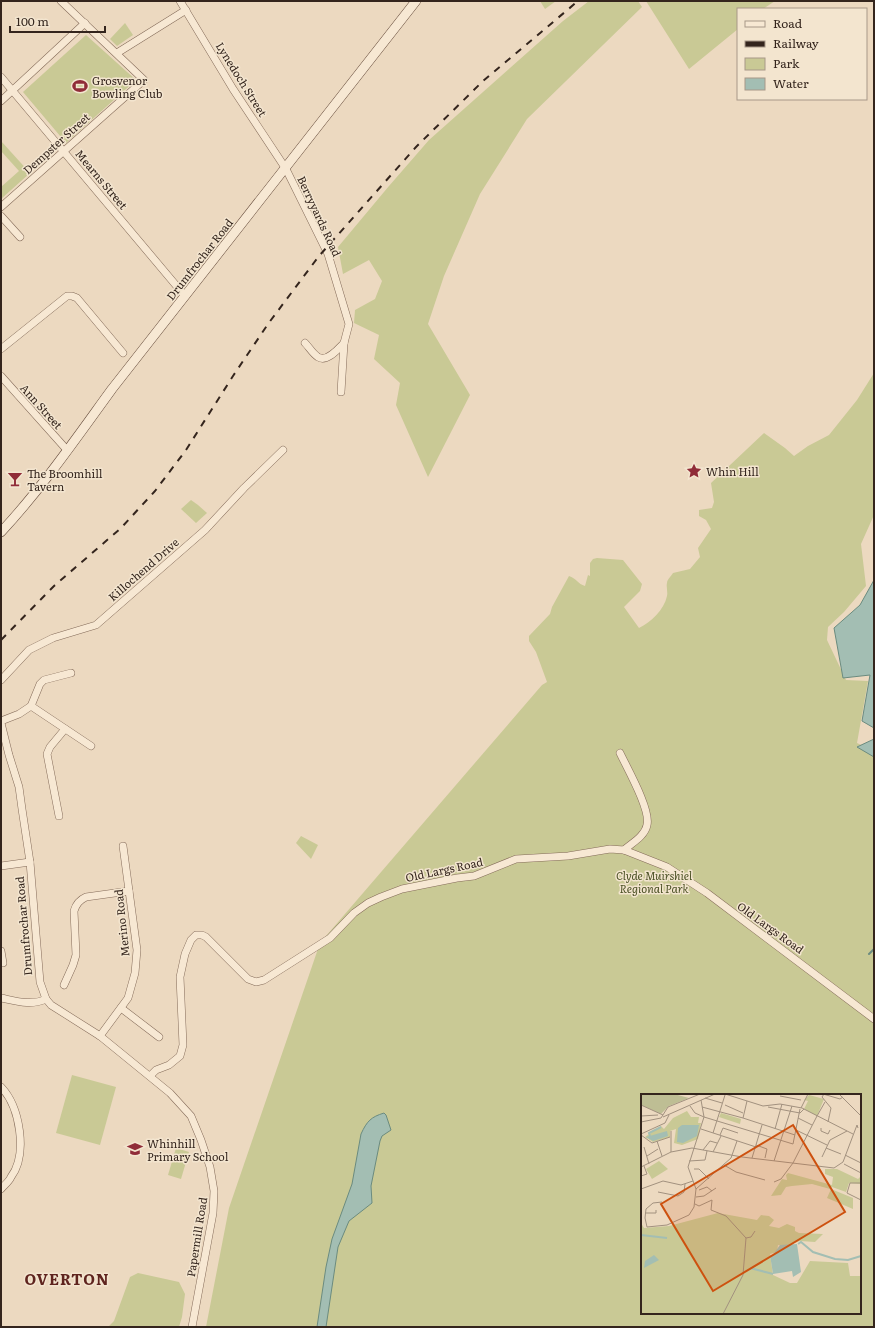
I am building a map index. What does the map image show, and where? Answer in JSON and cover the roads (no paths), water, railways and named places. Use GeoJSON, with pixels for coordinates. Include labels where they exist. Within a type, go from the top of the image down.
{"type":"FeatureCollection","features":[{"type":"Feature","properties":{"kind":"main road","name":"Drumfrochar Road"},"geometry":{"type":"LineString","coordinates":[[1,532],[67,450],[112,389],[416,1]]}},
{"type":"Feature","properties":{"kind":"street"},"geometry":{"type":"LineString","coordinates":[[61,1],[117,53],[186,10]]}},
{"type":"Feature","properties":{"kind":"street","name":"Lynedoch Street"},"geometry":{"type":"LineString","coordinates":[[180,1],[233,89],[286,168]]}},
{"type":"Feature","properties":{"kind":"street"},"geometry":{"type":"LineString","coordinates":[[1,101],[85,23]]}},
{"type":"Feature","properties":{"kind":"street","name":"Dempster Street"},"geometry":{"type":"LineString","coordinates":[[1,207],[144,80],[117,53]]}},
{"type":"Feature","properties":{"kind":"street","name":"Mearns Street"},"geometry":{"type":"LineString","coordinates":[[1,77],[185,296]]}},
{"type":"Feature","properties":{"kind":"street","name":"Berryyards Road"},"geometry":{"type":"LineString","coordinates":[[286,168],[328,254],[349,324],[344,343],[341,392]]}},
{"type":"Feature","properties":{"kind":"street"},"geometry":{"type":"LineString","coordinates":[[1,216],[20,237]]}},
{"type":"Feature","properties":{"kind":"street"},"geometry":{"type":"LineString","coordinates":[[1,349],[67,296],[72,296],[77,298],[123,353]]}},
{"type":"Feature","properties":{"kind":"street"},"geometry":{"type":"LineString","coordinates":[[305,343],[318,357],[321,358],[328,357],[344,343]]}},
{"type":"Feature","properties":{"kind":"street","name":"Ann Street"},"geometry":{"type":"LineString","coordinates":[[1,376],[67,450]]}},
{"type":"Feature","properties":{"kind":"street","name":"Killochend Drive"},"geometry":{"type":"LineString","coordinates":[[1,680],[29,650],[53,638],[96,625],[205,530],[244,488],[283,450]]}},
{"type":"Feature","properties":{"kind":"street"},"geometry":{"type":"LineString","coordinates":[[1,722],[19,714],[31,706],[40,684],[44,680],[71,674]]}},
{"type":"Feature","properties":{"kind":"street"},"geometry":{"type":"LineString","coordinates":[[31,706],[91,746]]}},
{"type":"Feature","properties":{"kind":"street","name":"Drumfrochar Road"},"geometry":{"type":"LineString","coordinates":[[1,722],[18,787],[30,862],[40,982],[46,999]]}},
{"type":"Feature","properties":{"kind":"street"},"geometry":{"type":"LineString","coordinates":[[59,816],[47,754],[50,747],[65,729]]}},
{"type":"Feature","properties":{"kind":"street"},"geometry":{"type":"LineString","coordinates":[[620,753],[647,811],[647,825],[643,833],[624,850]]}},
{"type":"Feature","properties":{"kind":"street","name":"Merino Road"},"geometry":{"type":"LineString","coordinates":[[100,1036],[128,998],[135,973],[137,950],[123,846]]}},
{"type":"Feature","properties":{"kind":"street","name":"Old Largs Road"},"geometry":{"type":"LineString","coordinates":[[150,1076],[156,1070],[169,1065],[180,1056],[184,1045],[180,978],[185,954],[191,940],[196,935],[206,937],[248,979],[256,982],[264,980],[330,938],[354,913],[368,903],[402,889],[474,876],[516,859],[568,856],[610,849],[624,850],[667,867],[707,893],[874,1019]]}},
{"type":"Feature","properties":{"kind":"street"},"geometry":{"type":"LineString","coordinates":[[1,866],[30,862]]}},
{"type":"Feature","properties":{"kind":"street"},"geometry":{"type":"LineString","coordinates":[[64,985],[76,954],[74,911],[76,905],[86,897],[129,891]]}},
{"type":"Feature","properties":{"kind":"street"},"geometry":{"type":"LineString","coordinates":[[1,951],[3,963]]}},
{"type":"Feature","properties":{"kind":"street"},"geometry":{"type":"LineString","coordinates":[[1,998],[25,1003],[39,1002],[46,999],[51,1005],[100,1036],[150,1076]]}},
{"type":"Feature","properties":{"kind":"street"},"geometry":{"type":"LineString","coordinates":[[121,1008],[159,1037]]}},
{"type":"Feature","properties":{"kind":"street","name":"Papermill Road"},"geometry":{"type":"LineString","coordinates":[[150,1076],[170,1093],[191,1116],[210,1167],[214,1191],[212,1213],[192,1327]]}},
{"type":"Feature","properties":{"kind":"street"},"geometry":{"type":"LineString","coordinates":[[1,1087],[13,1104],[20,1129],[20,1152],[12,1177],[1,1189]]}},
{"type":"Feature","properties":{"kind":"water"},"geometry":{"type":"Polygon","coordinates":[[[874,580],[874,728],[862,721],[870,675],[843,678],[834,628],[860,605],[874,580]]]}},
{"type":"Feature","properties":{"kind":"water"},"geometry":{"type":"Polygon","coordinates":[[[874,739],[874,757],[857,747],[874,739]]]}},
{"type":"Feature","properties":{"kind":"water"},"geometry":{"type":"Polygon","coordinates":[[[384,1113],[391,1130],[382,1136],[380,1141],[371,1186],[372,1203],[349,1221],[338,1247],[326,1327],[317,1327],[326,1267],[332,1239],[352,1184],[361,1134],[370,1120],[384,1113]]]}},
{"type":"Feature","properties":{"kind":"waterway"},"geometry":{"type":"LineString","coordinates":[[869,954],[874,949]]}},
{"type":"Feature","properties":{"kind":"railway"},"geometry":{"type":"LineString","coordinates":[[1,640],[54,586],[121,528],[155,491],[186,450],[268,324],[319,256],[416,147],[483,81],[578,1]]}},
{"type":"Feature","properties":{"kind":"place","name":"Grosvenor Bowling Club"},"geometry":{"type":"Point","coordinates":[80,86]}},
{"type":"Feature","properties":{"kind":"place","name":"Whin Hill"},"geometry":{"type":"Point","coordinates":[694,471]}},
{"type":"Feature","properties":{"kind":"place","name":"The Broomhill Tavern"},"geometry":{"type":"Point","coordinates":[15,479]}},
{"type":"Feature","properties":{"kind":"place","name":"Whinhill Primary School"},"geometry":{"type":"Point","coordinates":[135,1149]}},
{"type":"Feature","properties":{"kind":"district","name":"OVERTON"},"geometry":{"type":"Point","coordinates":[67,1278]}},
{"type":"Feature","properties":{"kind":"park label","name":"Clyde Muirshiel Regional Park"},"geometry":{"type":"Point","coordinates":[654,881]}}]}
